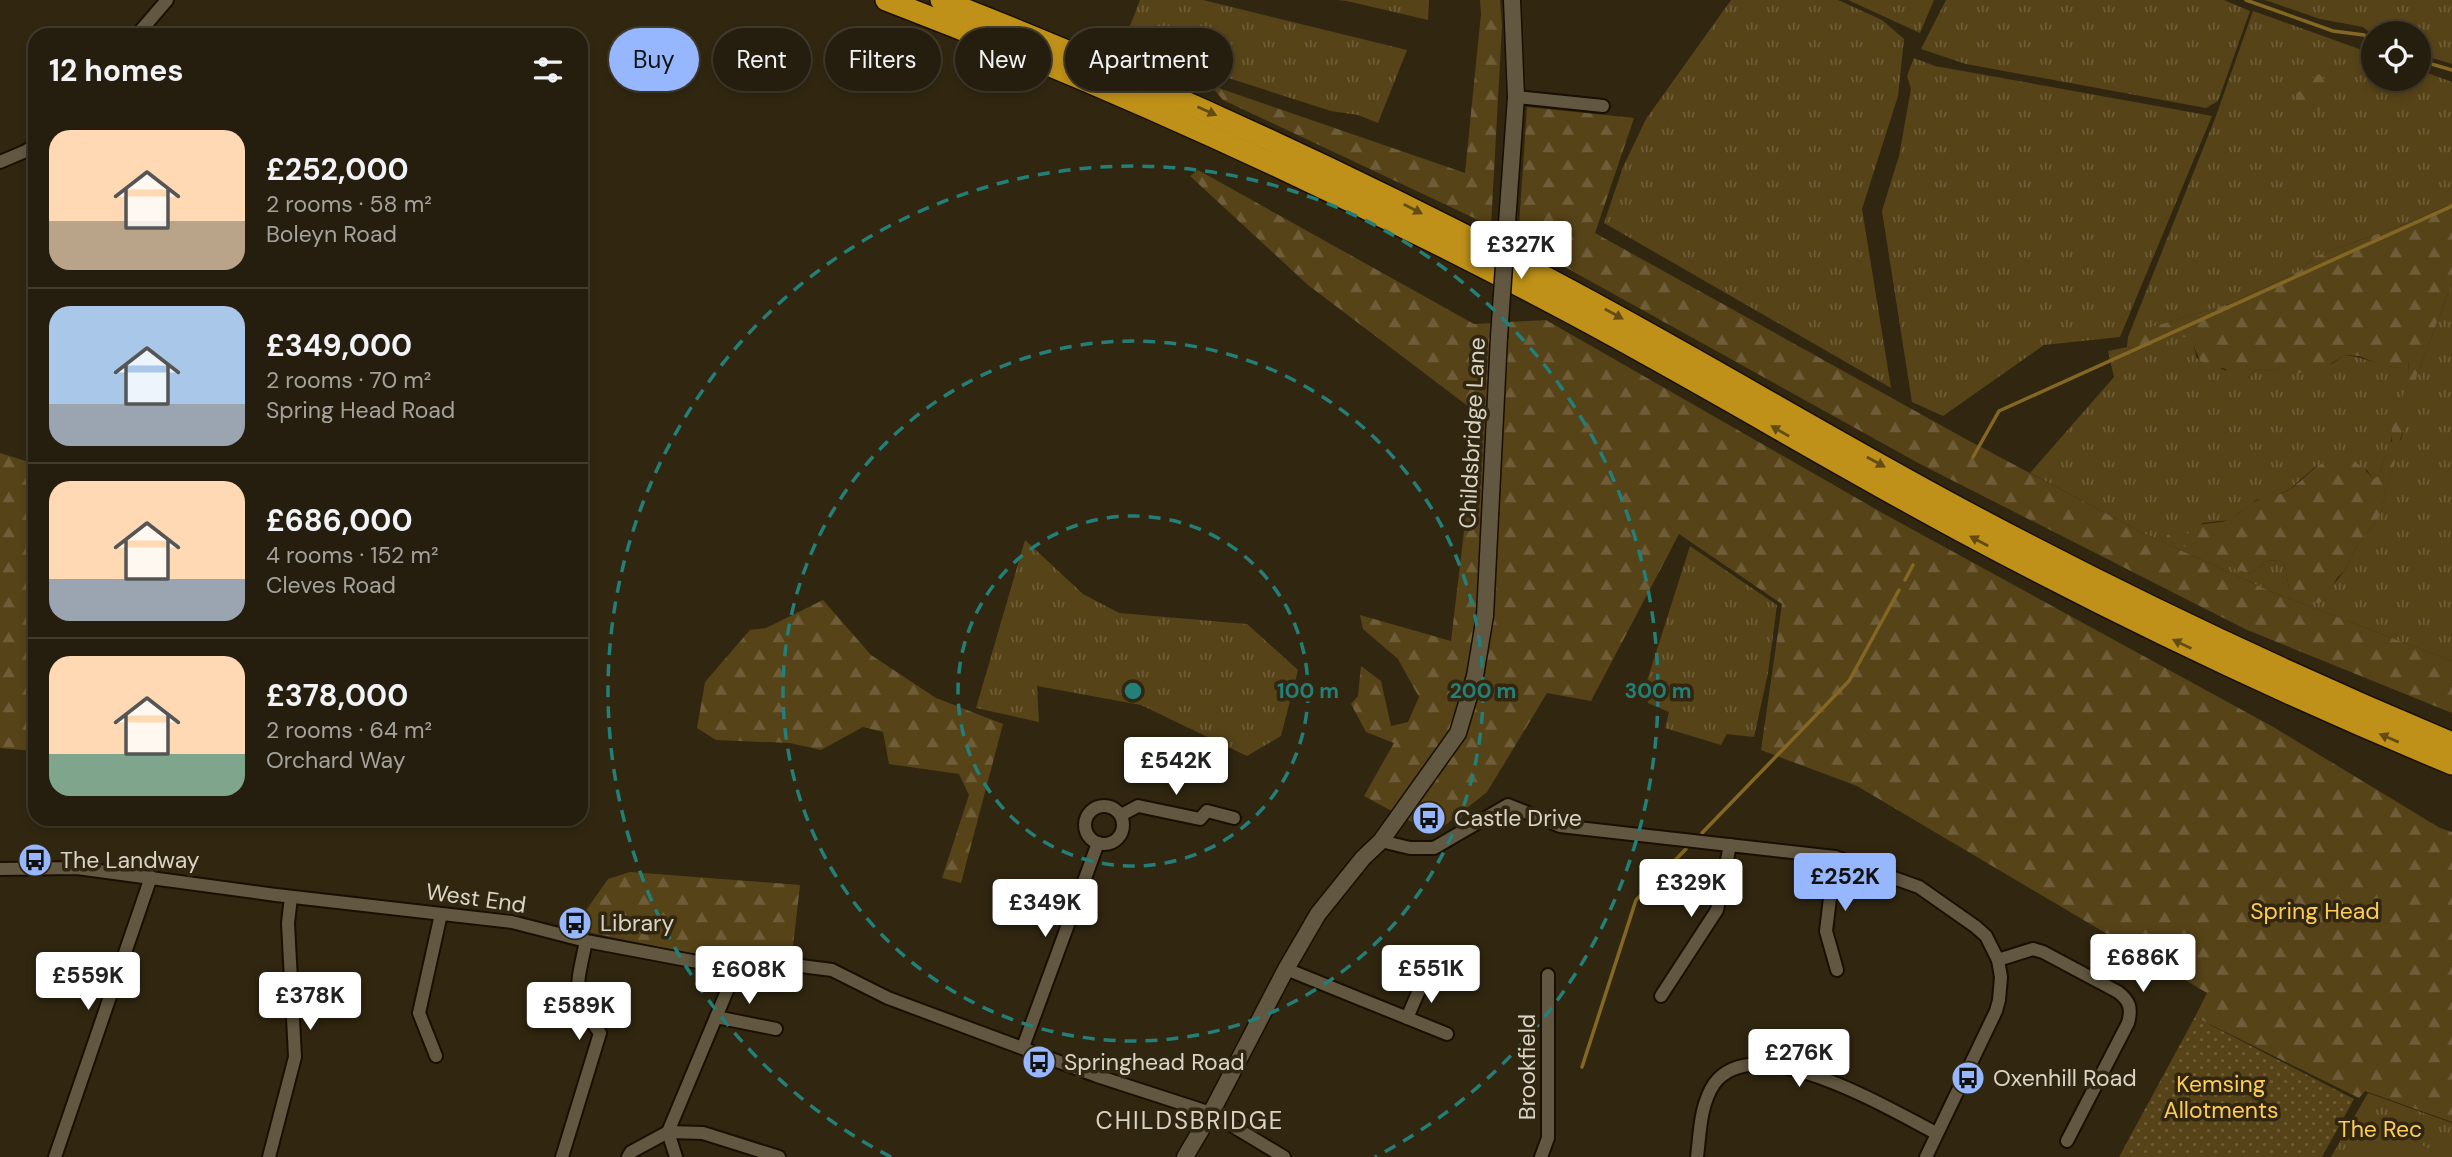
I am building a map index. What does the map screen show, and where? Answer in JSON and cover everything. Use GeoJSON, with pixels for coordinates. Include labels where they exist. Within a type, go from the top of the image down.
{"type":"FeatureCollection","features":[{"type":"Feature","properties":{"kind":"highway"},"geometry":{"type":"LineString","coordinates":[[886,0],[1141,103],[1347,198],[1562,308],[2032,569],[2246,674],[2452,764]]}},
{"type":"Feature","properties":{"kind":"highway"},"geometry":{"type":"LineString","coordinates":[[941,0],[1190,103],[1405,205],[1584,298],[1921,487],[2082,572],[2275,666],[2452,743]]}},
{"type":"Feature","properties":{"kind":"street"},"geometry":{"type":"LineString","coordinates":[[143,28],[167,0]]}},
{"type":"Feature","properties":{"kind":"street","name":"Childsbridge Lane"},"geometry":{"type":"LineString","coordinates":[[1185,1157],[1318,914],[1363,858],[1381,841],[1458,733],[1475,676],[1488,579],[1499,337],[1516,97],[1512,0]]}},
{"type":"Feature","properties":{"kind":"street"},"geometry":{"type":"LineString","coordinates":[[1516,97],[1604,106]]}},
{"type":"Feature","properties":{"kind":"street"},"geometry":{"type":"LineString","coordinates":[[0,162],[28,153]]}},
{"type":"Feature","properties":{"kind":"street"},"geometry":{"type":"LineString","coordinates":[[1381,841],[1410,848],[1434,848],[1508,805],[1560,826],[1835,857],[1925,891],[1986,936],[1998,960],[2001,990],[1996,1011],[1926,1157]]}},
{"type":"Feature","properties":{"kind":"street"},"geometry":{"type":"LineString","coordinates":[[1099,806],[1111,807],[1121,815],[1123,827],[1118,838],[1107,844],[1098,843],[1086,832],[1088,814],[1099,806]]}},
{"type":"Feature","properties":{"kind":"street"},"geometry":{"type":"LineString","coordinates":[[1121,815],[1138,806],[1200,819],[1207,811],[1234,818]]}},
{"type":"Feature","properties":{"kind":"street"},"geometry":{"type":"LineString","coordinates":[[1023,1047],[1098,843]]}},
{"type":"Feature","properties":{"kind":"street"},"geometry":{"type":"LineString","coordinates":[[1661,996],[1717,910],[1730,845]]}},
{"type":"Feature","properties":{"kind":"street"},"geometry":{"type":"LineString","coordinates":[[1835,857],[1826,931],[1837,970]]}},
{"type":"Feature","properties":{"kind":"street","name":"West End"},"geometry":{"type":"LineString","coordinates":[[0,869],[77,868],[291,897],[512,922],[586,941],[692,961],[737,967],[778,962],[832,970],[888,998],[1097,1076],[1211,1113],[1284,1157]]}},
{"type":"Feature","properties":{"kind":"street"},"geometry":{"type":"LineString","coordinates":[[55,1157],[151,877]]}},
{"type":"Feature","properties":{"kind":"street"},"geometry":{"type":"LineString","coordinates":[[270,1157],[295,1057],[288,923],[291,897]]}},
{"type":"Feature","properties":{"kind":"street"},"geometry":{"type":"LineString","coordinates":[[436,1056],[419,1013],[441,914]]}},
{"type":"Feature","properties":{"kind":"street"},"geometry":{"type":"LineString","coordinates":[[562,1157],[600,1033],[583,1011],[577,988],[586,941]]}},
{"type":"Feature","properties":{"kind":"street"},"geometry":{"type":"LineString","coordinates":[[1998,960],[2033,949],[2043,952],[2118,992],[2130,1006],[2127,1023],[2067,1141]]}},
{"type":"Feature","properties":{"kind":"street"},"geometry":{"type":"LineString","coordinates":[[676,1157],[668,1132],[737,967]]}},
{"type":"Feature","properties":{"kind":"street"},"geometry":{"type":"LineString","coordinates":[[1286,969],[1447,1034]]}},
{"type":"Feature","properties":{"kind":"street","name":"Brookfield"},"geometry":{"type":"LineString","coordinates":[[1541,1157],[1548,1138],[1548,975]]}},
{"type":"Feature","properties":{"kind":"street"},"geometry":{"type":"LineString","coordinates":[[1407,1018],[1424,979]]}},
{"type":"Feature","properties":{"kind":"street"},"geometry":{"type":"LineString","coordinates":[[716,1017],[776,1029]]}},
{"type":"Feature","properties":{"kind":"street"},"geometry":{"type":"LineString","coordinates":[[1697,1157],[1705,1105],[1715,1084],[1732,1070],[1753,1064],[1784,1068],[1823,1080],[1854,1092],[1937,1133]]}},
{"type":"Feature","properties":{"kind":"street"},"geometry":{"type":"LineString","coordinates":[[628,1157],[631,1152],[668,1132],[703,1133],[779,1157]]}},
{"type":"Feature","properties":{"kind":"green space"},"geometry":{"type":"Polygon","coordinates":[[[1140,0],[1203,0],[1407,50],[1378,123],[1233,80],[1233,28],[1129,28],[1140,0]]]}},
{"type":"Feature","properties":{"kind":"green space"},"geometry":{"type":"Polygon","coordinates":[[[1337,0],[1429,0],[1428,20],[1347,1],[1337,0]]]}},
{"type":"Feature","properties":{"kind":"green space"},"geometry":{"type":"Polygon","coordinates":[[[1480,0],[1500,0],[1502,26],[1491,226],[1223,100],[1215,91],[1227,91],[1465,173],[1481,14],[1480,0]]]}},
{"type":"Feature","properties":{"kind":"green space"},"geometry":{"type":"Polygon","coordinates":[[[1731,0],[1838,0],[1882,20],[1904,39],[1898,96],[1862,209],[1891,388],[1604,223],[1623,167],[1646,119],[1731,0]]]}},
{"type":"Feature","properties":{"kind":"green space"},"geometry":{"type":"Polygon","coordinates":[[[1848,0],[1934,0],[1920,33],[1848,0]]]}},
{"type":"Feature","properties":{"kind":"green space"},"geometry":{"type":"Polygon","coordinates":[[[1946,0],[2224,0],[2250,11],[2218,101],[2206,108],[1966,64],[1921,49],[1946,0]]]}},
{"type":"Feature","properties":{"kind":"green space"},"geometry":{"type":"Polygon","coordinates":[[[2265,0],[2452,0],[2452,64],[2431,58],[2431,21],[2361,21],[2361,27],[2320,19],[2265,0]]]}},
{"type":"Feature","properties":{"kind":"green space"},"geometry":{"type":"Polygon","coordinates":[[[2253,11],[2361,50],[2361,91],[2431,91],[2431,74],[2452,82],[2452,203],[2416,220],[2316,256],[2299,271],[2232,303],[2133,333],[2128,337],[2216,116],[2253,11]]]}},
{"type":"Feature","properties":{"kind":"green space"},"geometry":{"type":"Polygon","coordinates":[[[1914,58],[1935,66],[2212,116],[2120,337],[2044,345],[1943,416],[1912,402],[1882,211],[1899,156],[1911,89],[1907,76],[1914,58]]]}},
{"type":"Feature","properties":{"kind":"green space"},"geometry":{"type":"Polygon","coordinates":[[[2319,74],[2326,86],[2323,105],[2321,109],[2305,114],[2296,106],[2296,94],[2319,74]]]}},
{"type":"Feature","properties":{"kind":"green space"},"geometry":{"type":"Polygon","coordinates":[[[1527,107],[1634,118],[1595,233],[1962,437],[2143,533],[2272,592],[2452,661],[2452,713],[2245,629],[1920,464],[1518,241],[1527,107]]]}},
{"type":"Feature","properties":{"kind":"green space","name":"Spring Head"},"geometry":{"type":"Polygon","coordinates":[[[1198,170],[1474,324],[1546,320],[1886,515],[2275,728],[2440,828],[2452,832],[2452,1122],[2365,1091],[2359,1098],[2195,1017],[2207,993],[1857,786],[1761,750],[1782,604],[1679,534],[1591,701],[1547,693],[1487,792],[1434,834],[1364,796],[1394,743],[1366,732],[1351,704],[1358,696],[1361,666],[1381,681],[1391,726],[1408,722],[1419,697],[1398,659],[1363,629],[1360,615],[1451,641],[1470,481],[1473,410],[1308,285],[1190,176],[1198,170]]]}},
{"type":"Feature","properties":{"kind":"green space"},"geometry":{"type":"Polygon","coordinates":[[[2452,203],[2452,283],[2417,375],[2409,414],[2398,446],[2394,446],[2392,427],[2407,383],[2408,361],[2401,368],[2383,366],[2359,356],[2344,355],[2319,372],[2297,373],[2280,367],[2271,371],[2260,369],[2253,372],[2244,383],[2236,384],[2229,382],[2226,369],[2217,370],[2200,361],[2190,337],[2172,337],[2153,350],[2127,347],[2128,337],[2132,333],[2232,303],[2299,271],[2316,256],[2416,220],[2452,203]]]}},
{"type":"Feature","properties":{"kind":"green space"},"geometry":{"type":"Polygon","coordinates":[[[2452,283],[2452,661],[2272,592],[2143,533],[2030,473],[2114,377],[2108,351],[2127,347],[2153,350],[2172,337],[2190,337],[2197,358],[2249,378],[2253,372],[2260,369],[2271,371],[2280,367],[2332,364],[2344,355],[2400,368],[2408,361],[2406,391],[2391,442],[2401,440],[2417,375],[2452,283]],[[2386,455],[2378,476],[2373,479],[2367,470],[2316,466],[2290,489],[2273,497],[2256,500],[2230,520],[2203,523],[2188,534],[2182,534],[2239,570],[2250,574],[2267,561],[2279,560],[2285,566],[2289,589],[2331,588],[2345,570],[2355,549],[2380,516],[2395,461],[2386,455]]]}},
{"type":"Feature","properties":{"kind":"green space"},"geometry":{"type":"Polygon","coordinates":[[[0,453],[28,462],[28,750],[0,748],[0,453]]]}},
{"type":"Feature","properties":{"kind":"green space"},"geometry":{"type":"Polygon","coordinates":[[[2386,455],[2393,455],[2395,462],[2380,516],[2355,549],[2325,601],[2316,603],[2289,589],[2285,566],[2279,560],[2267,561],[2250,574],[2219,563],[2167,538],[2167,535],[2188,534],[2203,524],[2226,521],[2255,501],[2289,490],[2325,462],[2350,460],[2373,479],[2378,476],[2386,455]]]}},
{"type":"Feature","properties":{"kind":"green space"},"geometry":{"type":"Polygon","coordinates":[[[1025,540],[1083,594],[1119,613],[1247,624],[1298,670],[1281,736],[1247,756],[1141,705],[1037,686],[1039,722],[976,708],[1025,540]]]}},
{"type":"Feature","properties":{"kind":"green space"},"geometry":{"type":"Polygon","coordinates":[[[1690,546],[1777,605],[1768,673],[1754,737],[1727,734],[1721,745],[1665,728],[1669,712],[1648,703],[1646,684],[1690,546]]]}},
{"type":"Feature","properties":{"kind":"green space"},"geometry":{"type":"Polygon","coordinates":[[[823,600],[871,655],[936,698],[1003,724],[961,883],[942,878],[969,795],[959,774],[889,764],[883,732],[863,727],[821,750],[790,743],[716,740],[697,728],[705,682],[750,630],[766,628],[823,600]]]}},
{"type":"Feature","properties":{"kind":"green space"},"geometry":{"type":"Polygon","coordinates":[[[630,872],[800,885],[792,955],[712,958],[573,929],[608,879],[630,872]]]}},
{"type":"Feature","properties":{"kind":"green space","name":"Kemsing Allotments"},"geometry":{"type":"Polygon","coordinates":[[[2195,1017],[2354,1099],[2322,1157],[2119,1157],[2195,1017]]]}},
{"type":"Feature","properties":{"kind":"green space","name":"The Rec"},"geometry":{"type":"Polygon","coordinates":[[[2368,1093],[2452,1123],[2452,1157],[2331,1157],[2368,1093]]]}},
{"type":"Feature","properties":{"kind":"green space"},"geometry":{"type":"Polygon","coordinates":[[[2367,1118],[2446,1157],[2348,1157],[2367,1118]]]}},
{"type":"Feature","properties":{"kind":"waterway"},"geometry":{"type":"LineString","coordinates":[[2246,0],[2333,31],[2361,35]]}},
{"type":"Feature","properties":{"kind":"waterway"},"geometry":{"type":"LineString","coordinates":[[2431,64],[2452,70]]}},
{"type":"Feature","properties":{"kind":"waterway"},"geometry":{"type":"LineString","coordinates":[[1973,457],[1999,411],[2452,206]]}},
{"type":"Feature","properties":{"kind":"waterway"},"geometry":{"type":"LineString","coordinates":[[1905,580],[1913,565]]}},
{"type":"Feature","properties":{"kind":"waterway"},"geometry":{"type":"LineString","coordinates":[[1702,833],[1849,681],[1899,590]]}},
{"type":"Feature","properties":{"kind":"waterway"},"geometry":{"type":"LineString","coordinates":[[1582,1067],[1636,900],[1686,849]]}},
{"type":"Feature","properties":{"kind":"place","name":"Castle Drive"},"geometry":{"type":"Point","coordinates":[1429,818]}},
{"type":"Feature","properties":{"kind":"place","name":"The Landway"},"geometry":{"type":"Point","coordinates":[35,860]}},
{"type":"Feature","properties":{"kind":"place","name":"Library"},"geometry":{"type":"Point","coordinates":[575,923]}},
{"type":"Feature","properties":{"kind":"place","name":"Springhead Road"},"geometry":{"type":"Point","coordinates":[1039,1062]}},
{"type":"Feature","properties":{"kind":"place","name":"Oxenhill Road"},"geometry":{"type":"Point","coordinates":[1968,1078]}},
{"type":"Feature","properties":{"kind":"district","name":"CHILDSBRIDGE"},"geometry":{"type":"Point","coordinates":[1190,1121]}}]}
